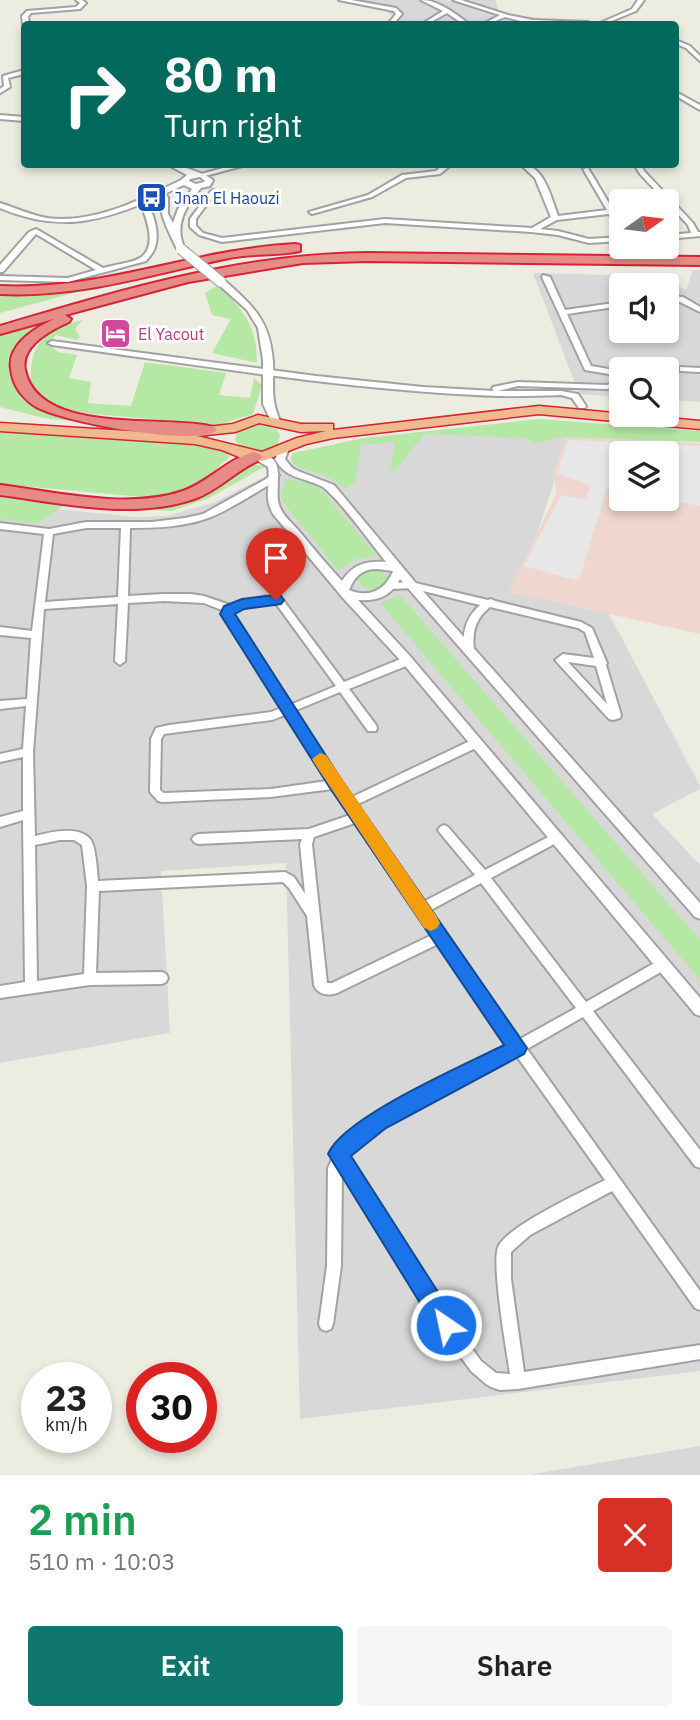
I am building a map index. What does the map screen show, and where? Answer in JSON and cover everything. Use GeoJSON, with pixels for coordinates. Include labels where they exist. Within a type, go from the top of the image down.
{"type":"FeatureCollection","features":[{"type":"Feature","properties":{"kind":"highway"},"geometry":{"type":"LineString","coordinates":[[0,290],[55,292],[82,289],[235,253],[329,245],[613,263],[700,261]]}},
{"type":"Feature","properties":{"kind":"highway"},"geometry":{"type":"LineString","coordinates":[[0,330],[174,280],[234,268],[392,251]]}},
{"type":"Feature","properties":{"kind":"highway"},"geometry":{"type":"LineString","coordinates":[[209,430],[152,427],[67,416],[47,408],[21,387],[17,377],[17,362],[25,346],[55,323],[125,297],[229,271],[392,251]]}},
{"type":"Feature","properties":{"kind":"highway"},"geometry":{"type":"LineString","coordinates":[[0,320],[187,268],[283,253],[700,252]]}},
{"type":"Feature","properties":{"kind":"highway"},"geometry":{"type":"LineString","coordinates":[[0,419],[56,426],[181,432],[235,428],[258,419],[301,428],[323,428],[532,404],[609,409]]}},
{"type":"Feature","properties":{"kind":"highway"},"geometry":{"type":"LineString","coordinates":[[0,490],[117,502],[162,502],[202,490],[240,463],[333,434],[538,410],[700,425]]}},
{"type":"Feature","properties":{"kind":"highway"},"geometry":{"type":"LineString","coordinates":[[679,416],[700,418]]}},
{"type":"Feature","properties":{"kind":"highway"},"geometry":{"type":"LineString","coordinates":[[276,421],[289,431],[291,437],[285,449]]}},
{"type":"Feature","properties":{"kind":"highway"},"geometry":{"type":"LineString","coordinates":[[0,426],[195,440],[256,457]]}},
{"type":"Feature","properties":{"kind":"highway"},"geometry":{"type":"LineString","coordinates":[[235,428],[230,439],[236,450]]}},
{"type":"Feature","properties":{"kind":"street"},"geometry":{"type":"LineString","coordinates":[[26,21],[29,12],[78,8],[83,3],[79,0]]}},
{"type":"Feature","properties":{"kind":"street"},"geometry":{"type":"LineString","coordinates":[[342,0],[396,10],[399,14],[393,21]]}},
{"type":"Feature","properties":{"kind":"street"},"geometry":{"type":"LineString","coordinates":[[424,0],[462,21]]}},
{"type":"Feature","properties":{"kind":"street"},"geometry":{"type":"LineString","coordinates":[[456,0],[532,21]]}},
{"type":"Feature","properties":{"kind":"street"},"geometry":{"type":"LineString","coordinates":[[608,21],[634,10],[641,0]]}},
{"type":"Feature","properties":{"kind":"street"},"geometry":{"type":"LineString","coordinates":[[429,21],[447,11]]}},
{"type":"Feature","properties":{"kind":"street"},"geometry":{"type":"LineString","coordinates":[[492,21],[505,15]]}},
{"type":"Feature","properties":{"kind":"street"},"geometry":{"type":"LineString","coordinates":[[679,43],[688,47],[700,59]]}},
{"type":"Feature","properties":{"kind":"street"},"geometry":{"type":"LineString","coordinates":[[0,91],[7,87],[5,77],[21,73]]}},
{"type":"Feature","properties":{"kind":"street"},"geometry":{"type":"LineString","coordinates":[[679,96],[700,108]]}},
{"type":"Feature","properties":{"kind":"street"},"geometry":{"type":"LineString","coordinates":[[0,117],[21,119]]}},
{"type":"Feature","properties":{"kind":"street"},"geometry":{"type":"LineString","coordinates":[[176,168],[213,192],[193,219],[193,227],[201,234],[222,240],[385,221],[531,230],[589,241],[609,240]]}},
{"type":"Feature","properties":{"kind":"street"},"geometry":{"type":"LineString","coordinates":[[1,209],[36,220],[69,221],[115,212],[229,168]]}},
{"type":"Feature","properties":{"kind":"street"},"geometry":{"type":"LineString","coordinates":[[312,212],[370,196],[404,176],[431,175],[442,168]]}},
{"type":"Feature","properties":{"kind":"street"},"geometry":{"type":"LineString","coordinates":[[528,168],[539,177],[555,218]]}},
{"type":"Feature","properties":{"kind":"street"},"geometry":{"type":"LineString","coordinates":[[639,168],[698,235],[679,236]]}},
{"type":"Feature","properties":{"kind":"street"},"geometry":{"type":"LineString","coordinates":[[586,169],[609,210]]}},
{"type":"Feature","properties":{"kind":"street"},"geometry":{"type":"LineString","coordinates":[[174,232],[178,217],[196,182]]}},
{"type":"Feature","properties":{"kind":"street"},"geometry":{"type":"LineString","coordinates":[[162,192],[164,214],[181,249],[251,310],[260,323],[267,345],[268,404],[276,421]]}},
{"type":"Feature","properties":{"kind":"street"},"geometry":{"type":"LineString","coordinates":[[0,278],[52,281],[81,278],[143,259],[151,250],[153,233],[143,201]]}},
{"type":"Feature","properties":{"kind":"street"},"geometry":{"type":"LineString","coordinates":[[531,230],[555,218],[609,212]]}},
{"type":"Feature","properties":{"kind":"street"},"geometry":{"type":"LineString","coordinates":[[33,232],[31,224],[36,220]]}},
{"type":"Feature","properties":{"kind":"street"},"geometry":{"type":"LineString","coordinates":[[33,232],[38,232],[103,271]]}},
{"type":"Feature","properties":{"kind":"street"},"geometry":{"type":"LineString","coordinates":[[0,270],[33,232]]}},
{"type":"Feature","properties":{"kind":"street"},"geometry":{"type":"LineString","coordinates":[[546,277],[588,368],[609,372]]}},
{"type":"Feature","properties":{"kind":"street"},"geometry":{"type":"LineString","coordinates":[[679,299],[700,310]]}},
{"type":"Feature","properties":{"kind":"street"},"geometry":{"type":"LineString","coordinates":[[564,312],[609,306]]}},
{"type":"Feature","properties":{"kind":"street"},"geometry":{"type":"LineString","coordinates":[[52,343],[268,372],[484,393],[568,394],[579,399],[582,406]]}},
{"type":"Feature","properties":{"kind":"street"},"geometry":{"type":"LineString","coordinates":[[684,369],[700,370]]}},
{"type":"Feature","properties":{"kind":"street"},"geometry":{"type":"LineString","coordinates":[[484,393],[512,385],[609,387]]}},
{"type":"Feature","properties":{"kind":"street"},"geometry":{"type":"LineString","coordinates":[[258,419],[268,404]]}},
{"type":"Feature","properties":{"kind":"street"},"geometry":{"type":"LineString","coordinates":[[285,449],[280,459],[284,467],[296,474],[318,479],[330,487],[411,585],[700,913]]}},
{"type":"Feature","properties":{"kind":"street"},"geometry":{"type":"LineString","coordinates":[[256,457],[269,461],[275,475],[270,495]]}},
{"type":"Feature","properties":{"kind":"street"},"geometry":{"type":"LineString","coordinates":[[0,526],[49,532],[86,525],[167,523],[206,516],[275,475]]}},
{"type":"Feature","properties":{"kind":"street"},"geometry":{"type":"LineString","coordinates":[[251,491],[265,491],[270,495],[277,512],[407,661],[554,839],[700,1009]]}},
{"type":"Feature","properties":{"kind":"street"},"geometry":{"type":"LineString","coordinates":[[120,661],[126,525]]}},
{"type":"Feature","properties":{"kind":"street"},"geometry":{"type":"LineString","coordinates":[[31,987],[28,752],[36,635],[49,532]]}},
{"type":"Feature","properties":{"kind":"street"},"geometry":{"type":"LineString","coordinates":[[345,593],[349,575],[356,569],[373,565],[397,568]]}},
{"type":"Feature","properties":{"kind":"street"},"geometry":{"type":"LineString","coordinates":[[393,586],[397,568]]}},
{"type":"Feature","properties":{"kind":"street"},"geometry":{"type":"LineString","coordinates":[[345,593],[375,596],[393,586],[411,585],[582,625],[592,635],[602,663],[615,717],[560,660],[563,658],[602,663]]}},
{"type":"Feature","properties":{"kind":"street"},"geometry":{"type":"LineString","coordinates":[[39,607],[186,597],[208,600],[229,609],[266,600],[280,602],[372,728]]}},
{"type":"Feature","properties":{"kind":"street"},"geometry":{"type":"LineString","coordinates":[[469,651],[467,635],[473,617],[491,602]]}},
{"type":"Feature","properties":{"kind":"street"},"geometry":{"type":"LineString","coordinates":[[229,609],[228,617],[335,784],[517,1048],[700,1303]]}},
{"type":"Feature","properties":{"kind":"street"},"geometry":{"type":"LineString","coordinates":[[0,631],[36,635]]}},
{"type":"Feature","properties":{"kind":"street"},"geometry":{"type":"LineString","coordinates":[[335,784],[271,793],[162,798],[155,792],[156,739],[160,731],[264,718],[407,661]]}},
{"type":"Feature","properties":{"kind":"street"},"geometry":{"type":"LineString","coordinates":[[0,705],[31,702]]}},
{"type":"Feature","properties":{"kind":"street"},"geometry":{"type":"LineString","coordinates":[[350,803],[475,743]]}},
{"type":"Feature","properties":{"kind":"street"},"geometry":{"type":"LineString","coordinates":[[0,758],[28,752]]}},
{"type":"Feature","properties":{"kind":"street"},"geometry":{"type":"LineString","coordinates":[[0,822],[30,814]]}},
{"type":"Feature","properties":{"kind":"street"},"geometry":{"type":"LineString","coordinates":[[198,839],[309,834],[359,817]]}},
{"type":"Feature","properties":{"kind":"street"},"geometry":{"type":"LineString","coordinates":[[444,830],[483,876],[700,1161]]}},
{"type":"Feature","properties":{"kind":"street"},"geometry":{"type":"LineString","coordinates":[[31,841],[71,834],[83,839],[89,852],[93,886],[90,979]]}},
{"type":"Feature","properties":{"kind":"street"},"geometry":{"type":"LineString","coordinates":[[309,834],[306,844],[318,981],[325,989],[333,989],[356,979],[440,937]]}},
{"type":"Feature","properties":{"kind":"street"},"geometry":{"type":"LineString","coordinates":[[421,909],[554,839]]}},
{"type":"Feature","properties":{"kind":"street"},"geometry":{"type":"LineString","coordinates":[[93,886],[285,877],[293,884],[313,914]]}},
{"type":"Feature","properties":{"kind":"street"},"geometry":{"type":"LineString","coordinates":[[326,1324],[334,1266],[335,1168],[338,1154],[358,1135],[379,1121],[517,1048],[662,965]]}},
{"type":"Feature","properties":{"kind":"street"},"geometry":{"type":"LineString","coordinates":[[0,992],[90,979],[162,978]]}},
{"type":"Feature","properties":{"kind":"street"},"geometry":{"type":"LineString","coordinates":[[338,1154],[436,1310],[476,1366],[491,1379],[500,1382],[518,1381],[700,1352]]}},
{"type":"Feature","properties":{"kind":"street"},"geometry":{"type":"LineString","coordinates":[[518,1381],[503,1270],[504,1249],[525,1230],[613,1183]]}},
{"type":"Feature","properties":{"kind":"shaded area"},"geometry":{"type":"Polygon","coordinates":[[[339,0],[445,0],[467,5],[470,0],[496,0],[498,12],[560,21],[394,21],[396,19],[384,9],[339,0]]]}},
{"type":"Feature","properties":{"kind":"shaded area"},"geometry":{"type":"Polygon","coordinates":[[[693,270],[700,270],[700,402],[679,401],[679,357],[609,357],[609,396],[579,394],[533,273],[609,275],[609,343],[679,343],[679,286],[686,290],[693,270]]]}},
{"type":"Feature","properties":{"kind":"shaded area"},"geometry":{"type":"Polygon","coordinates":[[[571,430],[519,589],[607,610],[700,786],[700,789],[652,814],[700,865],[700,1371],[300,1419],[286,863],[161,871],[170,1033],[0,1063],[0,503],[136,517],[167,516],[215,502],[302,458],[356,443],[430,432],[571,430]]]}},
{"type":"Feature","properties":{"kind":"shaded area"},"geometry":{"type":"Polygon","coordinates":[[[566,436],[662,441],[609,441],[609,511],[679,511],[679,442],[700,443],[700,634],[509,592],[557,492],[553,472],[566,436]]]}},
{"type":"Feature","properties":{"kind":"shaded area"},"geometry":{"type":"Polygon","coordinates":[[[568,440],[609,442],[609,488],[579,581],[524,566],[561,495],[586,499],[590,485],[557,474],[568,440]]]}},
{"type":"Feature","properties":{"kind":"shaded area"},"geometry":{"type":"Polygon","coordinates":[[[679,445],[700,446],[700,506],[679,502],[679,445]]]}},
{"type":"Feature","properties":{"kind":"shaded area"},"geometry":{"type":"Polygon","coordinates":[[[700,1446],[700,1475],[528,1475],[700,1446]]]}},
{"type":"Feature","properties":{"kind":"green space"},"geometry":{"type":"Polygon","coordinates":[[[218,285],[242,311],[252,328],[257,363],[212,353],[231,319],[212,315],[205,293],[218,285]]]}},
{"type":"Feature","properties":{"kind":"green space"},"geometry":{"type":"Polygon","coordinates":[[[81,291],[0,313],[0,292],[39,295],[81,291]]]}},
{"type":"Feature","properties":{"kind":"green space"},"geometry":{"type":"Polygon","coordinates":[[[59,317],[32,336],[18,361],[17,374],[20,387],[28,400],[41,411],[72,421],[44,418],[0,407],[0,334],[59,317]]]}},
{"type":"Feature","properties":{"kind":"green space"},"geometry":{"type":"Polygon","coordinates":[[[83,320],[75,329],[80,337],[77,340],[56,335],[48,343],[58,352],[77,355],[69,378],[91,382],[88,403],[131,406],[145,362],[226,373],[219,395],[250,398],[254,378],[262,385],[253,414],[218,425],[83,413],[57,407],[32,389],[31,374],[35,351],[48,335],[83,320]]]}},
{"type":"Feature","properties":{"kind":"green space"},"geometry":{"type":"Polygon","coordinates":[[[539,419],[609,424],[609,427],[700,431],[700,442],[557,437],[536,444],[525,438],[424,434],[396,470],[390,472],[395,442],[361,445],[355,482],[346,489],[290,460],[293,453],[364,438],[539,419]]]}},
{"type":"Feature","properties":{"kind":"green space"},"geometry":{"type":"Polygon","coordinates":[[[258,424],[276,429],[280,435],[278,445],[255,452],[239,445],[235,440],[237,432],[258,424]]]}},
{"type":"Feature","properties":{"kind":"green space"},"geometry":{"type":"Polygon","coordinates":[[[0,431],[218,447],[230,456],[195,484],[154,498],[0,484],[0,431]]]}},
{"type":"Feature","properties":{"kind":"green space"},"geometry":{"type":"Polygon","coordinates":[[[249,463],[264,467],[207,499],[171,511],[63,506],[36,524],[0,519],[0,490],[104,501],[160,503],[249,463]]]}},
{"type":"Feature","properties":{"kind":"green space"},"geometry":{"type":"Polygon","coordinates":[[[286,479],[309,483],[323,491],[377,556],[356,559],[337,569],[282,501],[286,479]]]}},
{"type":"Feature","properties":{"kind":"green space"},"geometry":{"type":"Polygon","coordinates":[[[367,569],[383,571],[389,580],[376,590],[362,587],[357,577],[367,569]]]}},
{"type":"Feature","properties":{"kind":"green space"},"geometry":{"type":"Polygon","coordinates":[[[400,595],[700,940],[700,980],[380,603],[400,595]]]}},
{"type":"Feature","properties":{"kind":"slow traffic"},"geometry":{"type":"LineString","coordinates":[[320,759],[431,923]]}},
{"type":"Feature","properties":{"kind":"place","name":"Jnan El Haouzi"},"geometry":{"type":"Point","coordinates":[151,198]}},
{"type":"Feature","properties":{"kind":"place","name":"El Yacout"},"geometry":{"type":"Point","coordinates":[115,334]}},
{"type":"Feature","properties":{"kind":"route"},"geometry":{"type":"LineString","coordinates":[[276,600],[242,604],[229,609],[227,614],[335,784],[517,1048],[379,1121],[358,1135],[338,1154],[446,1325]]}}]}
